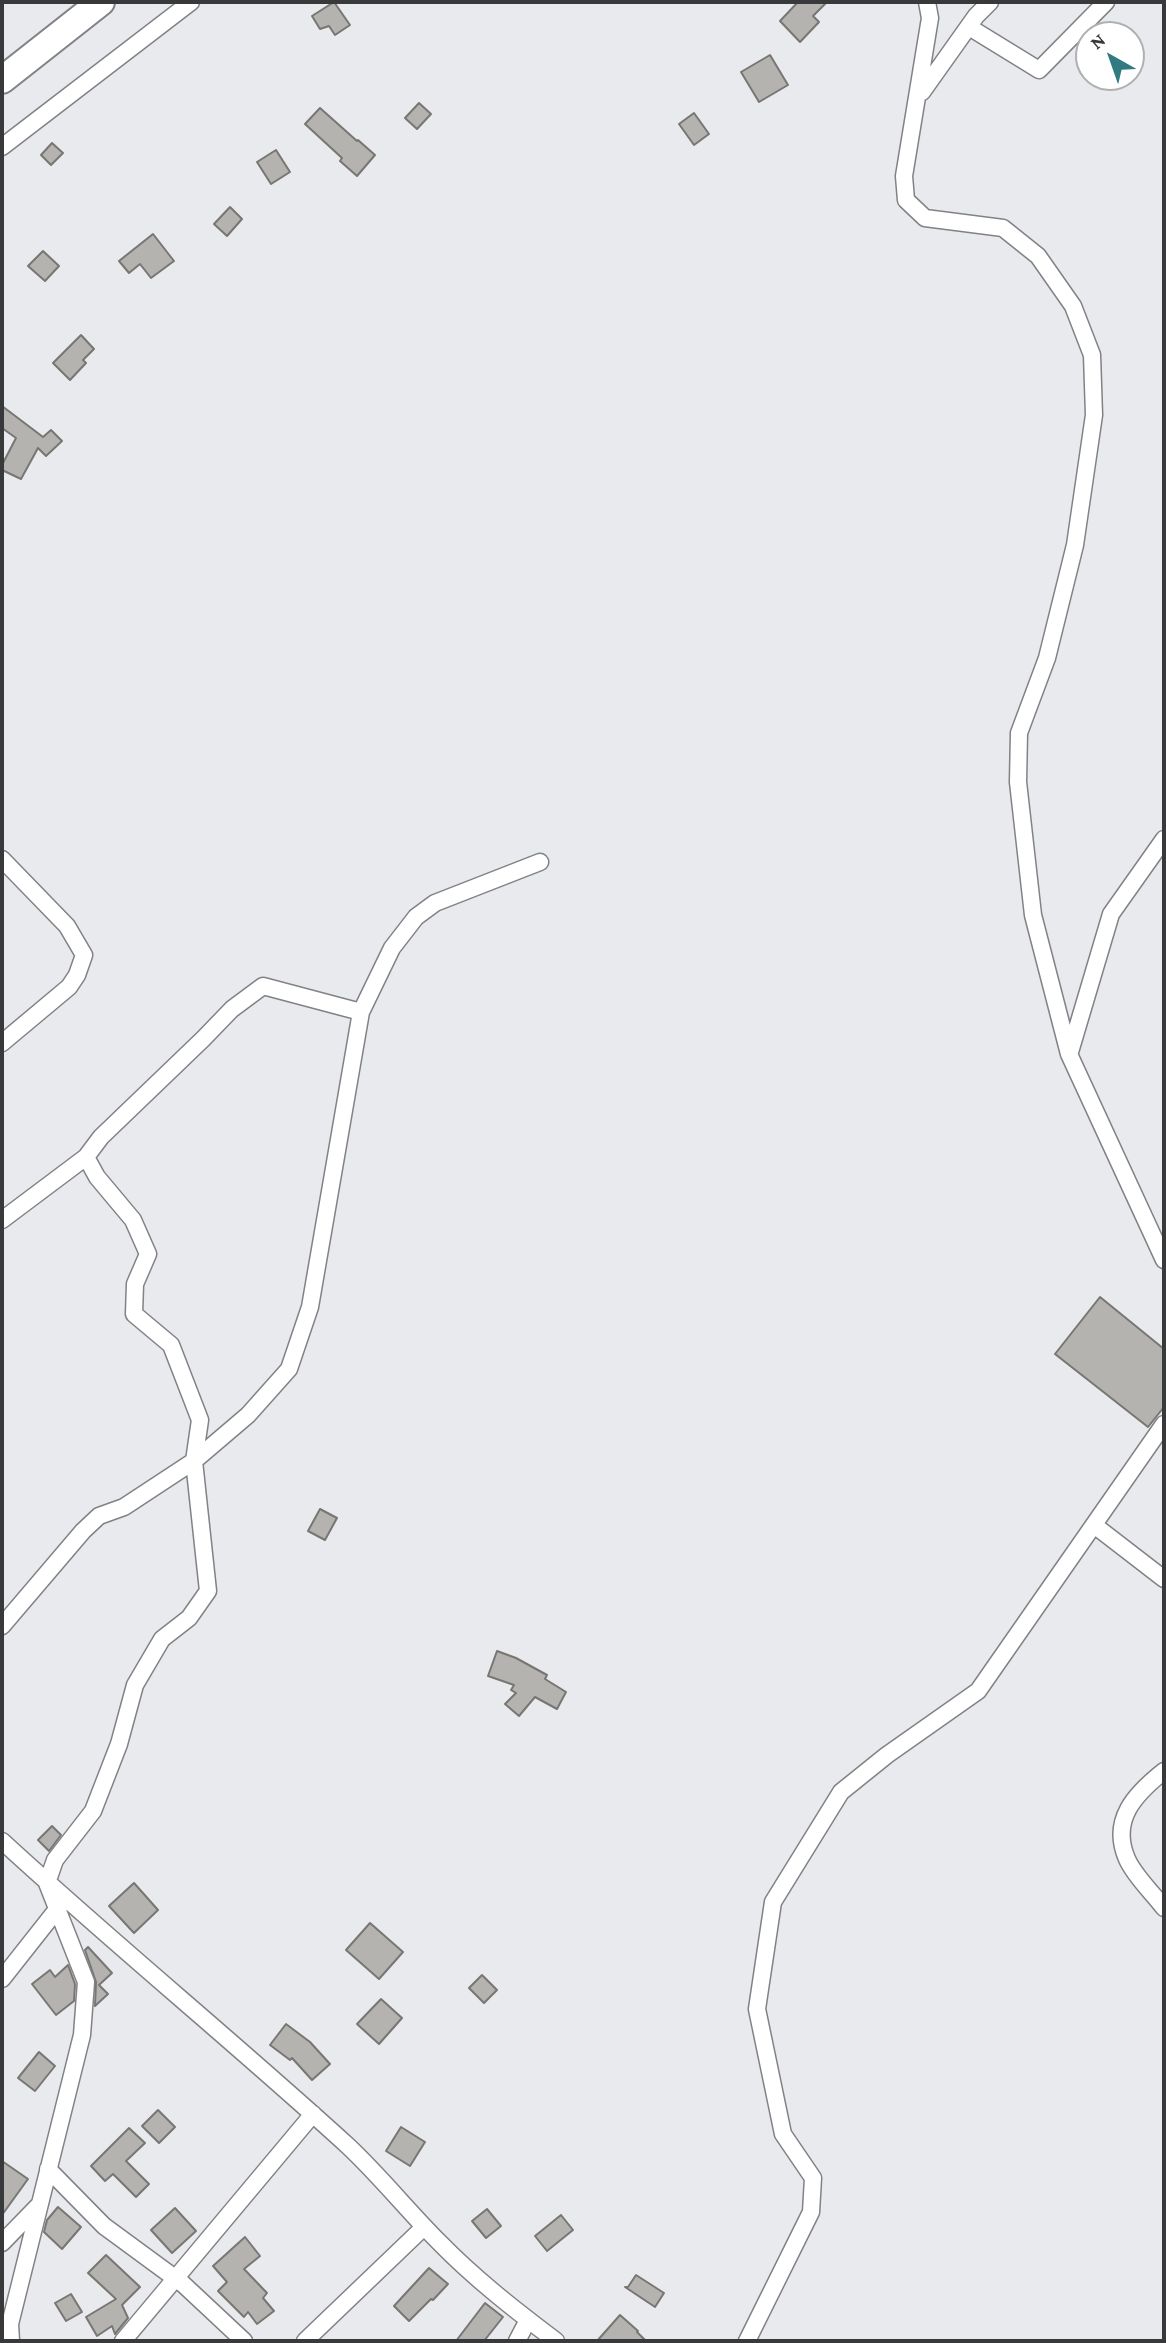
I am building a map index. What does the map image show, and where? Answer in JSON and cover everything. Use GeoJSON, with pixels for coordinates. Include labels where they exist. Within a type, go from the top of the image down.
{"type":"FeatureCollection","features":[{"type":"Feature","properties":{"kind":"highway"},"geometry":{"type":"LineString","coordinates":[[4,73],[101,2]]}},
{"type":"Feature","properties":{"kind":"street"},"geometry":{"type":"LineString","coordinates":[[2,147],[191,2]]}},
{"type":"Feature","properties":{"kind":"street"},"geometry":{"type":"LineString","coordinates":[[927,2],[930,18],[904,176],[906,201],[925,218],[1003,228],[1038,256],[1073,306],[1092,355],[1094,415],[1075,545],[1047,658],[1019,733],[1018,782],[1033,915],[1069,1054],[1164,1260]]}},
{"type":"Feature","properties":{"kind":"street"},"geometry":{"type":"LineString","coordinates":[[919,96],[990,2]]}},
{"type":"Feature","properties":{"kind":"street"},"geometry":{"type":"LineString","coordinates":[[969,27],[1039,70],[1106,2]]}},
{"type":"Feature","properties":{"kind":"street"},"geometry":{"type":"LineString","coordinates":[[1069,1054],[1111,914],[1164,839]]}},
{"type":"Feature","properties":{"kind":"street"},"geometry":{"type":"LineString","coordinates":[[2,859],[67,926],[83,954],[77,975],[69,987],[2,1043]]}},
{"type":"Feature","properties":{"kind":"street"},"geometry":{"type":"LineString","coordinates":[[2,1626],[99,1516],[124,1507],[194,1461],[248,1416],[289,1369],[310,1307],[361,1012],[393,948],[416,917],[435,903],[540,862]]}},
{"type":"Feature","properties":{"kind":"street"},"geometry":{"type":"LineString","coordinates":[[2,1220],[86,1157],[101,1137],[232,1009],[262,986],[361,1012]]}},
{"type":"Feature","properties":{"kind":"street"},"geometry":{"type":"LineString","coordinates":[[47,1883],[55,1860],[93,1811],[119,1744],[135,1685],[162,1639],[189,1618],[208,1591],[194,1461],[200,1420],[171,1345],[134,1314],[135,1284],[148,1254],[133,1220],[97,1177],[86,1157]]}},
{"type":"Feature","properties":{"kind":"street"},"geometry":{"type":"LineString","coordinates":[[747,2341],[811,2212],[813,2178],[783,2134],[757,2009],[773,1902],[841,1792],[887,1755],[978,1690],[1164,1424]]}},
{"type":"Feature","properties":{"kind":"street"},"geometry":{"type":"LineString","coordinates":[[1094,1525],[1164,1579]]}},
{"type":"Feature","properties":{"kind":"street"},"geometry":{"type":"LineString","coordinates":[[1164,1771],[1142,1788],[1132,1800],[1120,1836],[1128,1861],[1164,1908]]}},
{"type":"Feature","properties":{"kind":"street"},"geometry":{"type":"LineString","coordinates":[[2,1840],[47,1883],[61,1903],[252,2059],[363,2160],[425,2227],[499,2298],[556,2341]]}},
{"type":"Feature","properties":{"kind":"street"},"geometry":{"type":"LineString","coordinates":[[2,1979],[61,1903]]}},
{"type":"Feature","properties":{"kind":"street"},"geometry":{"type":"LineString","coordinates":[[11,2341],[10,2325],[82,2035],[86,1982],[61,1903]]}},
{"type":"Feature","properties":{"kind":"street"},"geometry":{"type":"LineString","coordinates":[[123,2341],[313,2114]]}},
{"type":"Feature","properties":{"kind":"street"},"geometry":{"type":"LineString","coordinates":[[48,2169],[104,2226],[176,2278],[244,2341]]}},
{"type":"Feature","properties":{"kind":"street"},"geometry":{"type":"LineString","coordinates":[[2,2243],[40,2205]]}},
{"type":"Feature","properties":{"kind":"street"},"geometry":{"type":"LineString","coordinates":[[305,2341],[425,2227]]}},
{"type":"Feature","properties":{"kind":"street"},"geometry":{"type":"LineString","coordinates":[[517,2341],[527,2320]]}},
{"type":"Feature","properties":{"kind":"building"},"geometry":{"type":"Polygon","coordinates":[[[334,2],[350,25],[335,35],[329,26],[320,29],[312,16],[334,2]]]}},
{"type":"Feature","properties":{"kind":"building"},"geometry":{"type":"Polygon","coordinates":[[[798,2],[827,2],[813,16],[819,22],[800,42],[780,21],[798,2]]]}},
{"type":"Feature","properties":{"kind":"building"},"geometry":{"type":"Polygon","coordinates":[[[770,55],[788,85],[759,102],[741,72],[770,55]]]}},
{"type":"Feature","properties":{"kind":"building"},"geometry":{"type":"Polygon","coordinates":[[[419,103],[431,114],[417,129],[405,118],[419,103]]]}},
{"type":"Feature","properties":{"kind":"building"},"geometry":{"type":"Polygon","coordinates":[[[320,108],[375,155],[357,176],[340,161],[342,158],[305,124],[320,108]]]}},
{"type":"Feature","properties":{"kind":"building"},"geometry":{"type":"Polygon","coordinates":[[[694,113],[709,134],[694,145],[679,124],[694,113]]]}},
{"type":"Feature","properties":{"kind":"building"},"geometry":{"type":"Polygon","coordinates":[[[52,143],[63,153],[51,165],[41,155],[52,143]]]}},
{"type":"Feature","properties":{"kind":"building"},"geometry":{"type":"Polygon","coordinates":[[[276,150],[290,172],[271,184],[257,162],[276,150]]]}},
{"type":"Feature","properties":{"kind":"building"},"geometry":{"type":"Polygon","coordinates":[[[230,207],[242,219],[227,236],[214,224],[230,207]]]}},
{"type":"Feature","properties":{"kind":"building"},"geometry":{"type":"Polygon","coordinates":[[[153,234],[174,261],[151,278],[140,264],[129,273],[119,261],[153,234]]]}},
{"type":"Feature","properties":{"kind":"building"},"geometry":{"type":"Polygon","coordinates":[[[43,251],[59,266],[45,281],[28,266],[43,251]]]}},
{"type":"Feature","properties":{"kind":"building"},"geometry":{"type":"Polygon","coordinates":[[[81,335],[94,349],[83,360],[86,363],[70,380],[53,363],[81,335]]]}},
{"type":"Feature","properties":{"kind":"building"},"geometry":{"type":"Polygon","coordinates":[[[2,406],[43,437],[51,430],[62,441],[46,456],[38,448],[21,479],[2,470],[16,438],[2,428],[2,406]]]}},
{"type":"Feature","properties":{"kind":"building"},"geometry":{"type":"Polygon","coordinates":[[[1100,1297],[1164,1349],[1164,1407],[1148,1427],[1055,1354],[1100,1297]]]}},
{"type":"Feature","properties":{"kind":"building"},"geometry":{"type":"Polygon","coordinates":[[[320,1509],[337,1518],[325,1540],[308,1531],[320,1509]]]}},
{"type":"Feature","properties":{"kind":"building"},"geometry":{"type":"Polygon","coordinates":[[[497,1651],[547,1675],[545,1679],[566,1692],[557,1709],[535,1697],[519,1716],[505,1704],[516,1693],[511,1690],[514,1685],[488,1676],[497,1651]]]}},
{"type":"Feature","properties":{"kind":"building"},"geometry":{"type":"Polygon","coordinates":[[[52,1826],[61,1835],[49,1851],[38,1840],[52,1826]]]}},
{"type":"Feature","properties":{"kind":"building"},"geometry":{"type":"Polygon","coordinates":[[[134,1883],[158,1910],[134,1933],[109,1906],[134,1883]]]}},
{"type":"Feature","properties":{"kind":"building"},"geometry":{"type":"Polygon","coordinates":[[[370,1923],[403,1952],[379,1979],[346,1950],[370,1923]]]}},
{"type":"Feature","properties":{"kind":"building"},"geometry":{"type":"Polygon","coordinates":[[[88,1947],[112,1973],[99,1985],[108,1994],[95,2006],[96,1982],[85,1950],[88,1947]]]}},
{"type":"Feature","properties":{"kind":"building"},"geometry":{"type":"Polygon","coordinates":[[[68,1965],[75,1984],[74,2001],[56,2015],[32,1984],[50,1970],[55,1977],[68,1965]]]}},
{"type":"Feature","properties":{"kind":"building"},"geometry":{"type":"Polygon","coordinates":[[[482,1975],[497,1990],[484,2003],[469,1988],[482,1975]]]}},
{"type":"Feature","properties":{"kind":"building"},"geometry":{"type":"Polygon","coordinates":[[[381,1999],[402,2018],[379,2044],[357,2024],[381,1999]]]}},
{"type":"Feature","properties":{"kind":"building"},"geometry":{"type":"Polygon","coordinates":[[[286,2024],[310,2042],[330,2064],[312,2080],[292,2058],[290,2060],[270,2045],[286,2024]]]}},
{"type":"Feature","properties":{"kind":"building"},"geometry":{"type":"Polygon","coordinates":[[[39,2052],[55,2066],[35,2091],[18,2078],[39,2052]]]}},
{"type":"Feature","properties":{"kind":"building"},"geometry":{"type":"Polygon","coordinates":[[[158,2110],[175,2127],[159,2143],[142,2126],[158,2110]]]}},
{"type":"Feature","properties":{"kind":"building"},"geometry":{"type":"Polygon","coordinates":[[[401,2127],[425,2142],[410,2166],[386,2151],[401,2127]]]}},
{"type":"Feature","properties":{"kind":"building"},"geometry":{"type":"Polygon","coordinates":[[[129,2128],[145,2143],[126,2161],[149,2184],[136,2197],[113,2174],[105,2181],[91,2166],[129,2128]]]}},
{"type":"Feature","properties":{"kind":"building"},"geometry":{"type":"Polygon","coordinates":[[[2,2161],[28,2179],[2,2215],[2,2161]]]}},
{"type":"Feature","properties":{"kind":"building"},"geometry":{"type":"Polygon","coordinates":[[[58,2207],[81,2227],[62,2249],[44,2232],[47,2220],[58,2207]]]}},
{"type":"Feature","properties":{"kind":"building"},"geometry":{"type":"Polygon","coordinates":[[[175,2208],[196,2231],[172,2253],[151,2230],[175,2208]]]}},
{"type":"Feature","properties":{"kind":"building"},"geometry":{"type":"Polygon","coordinates":[[[487,2209],[501,2226],[486,2238],[472,2221],[487,2209]]]}},
{"type":"Feature","properties":{"kind":"building"},"geometry":{"type":"Polygon","coordinates":[[[561,2215],[573,2230],[547,2251],[535,2236],[561,2215]]]}},
{"type":"Feature","properties":{"kind":"building"},"geometry":{"type":"Polygon","coordinates":[[[245,2237],[260,2256],[244,2269],[267,2293],[263,2298],[274,2311],[257,2324],[248,2312],[244,2317],[218,2291],[227,2282],[213,2266],[245,2237]]]}},
{"type":"Feature","properties":{"kind":"building"},"geometry":{"type":"Polygon","coordinates":[[[106,2255],[140,2287],[122,2305],[128,2318],[115,2334],[112,2326],[97,2336],[86,2317],[116,2299],[88,2273],[106,2255]]]}},
{"type":"Feature","properties":{"kind":"building"},"geometry":{"type":"Polygon","coordinates":[[[429,2268],[448,2284],[409,2321],[394,2306],[429,2268]]]}},
{"type":"Feature","properties":{"kind":"building"},"geometry":{"type":"Polygon","coordinates":[[[636,2275],[664,2293],[655,2307],[625,2287],[628,2287],[636,2275]]]}},
{"type":"Feature","properties":{"kind":"building"},"geometry":{"type":"Polygon","coordinates":[[[71,2294],[82,2312],[66,2321],[55,2303],[71,2294]]]}},
{"type":"Feature","properties":{"kind":"building"},"geometry":{"type":"Polygon","coordinates":[[[485,2303],[503,2317],[484,2341],[456,2341],[485,2303]]]}},
{"type":"Feature","properties":{"kind":"building"},"geometry":{"type":"Polygon","coordinates":[[[620,2315],[638,2331],[646,2341],[597,2341],[620,2315]]]}}]}
